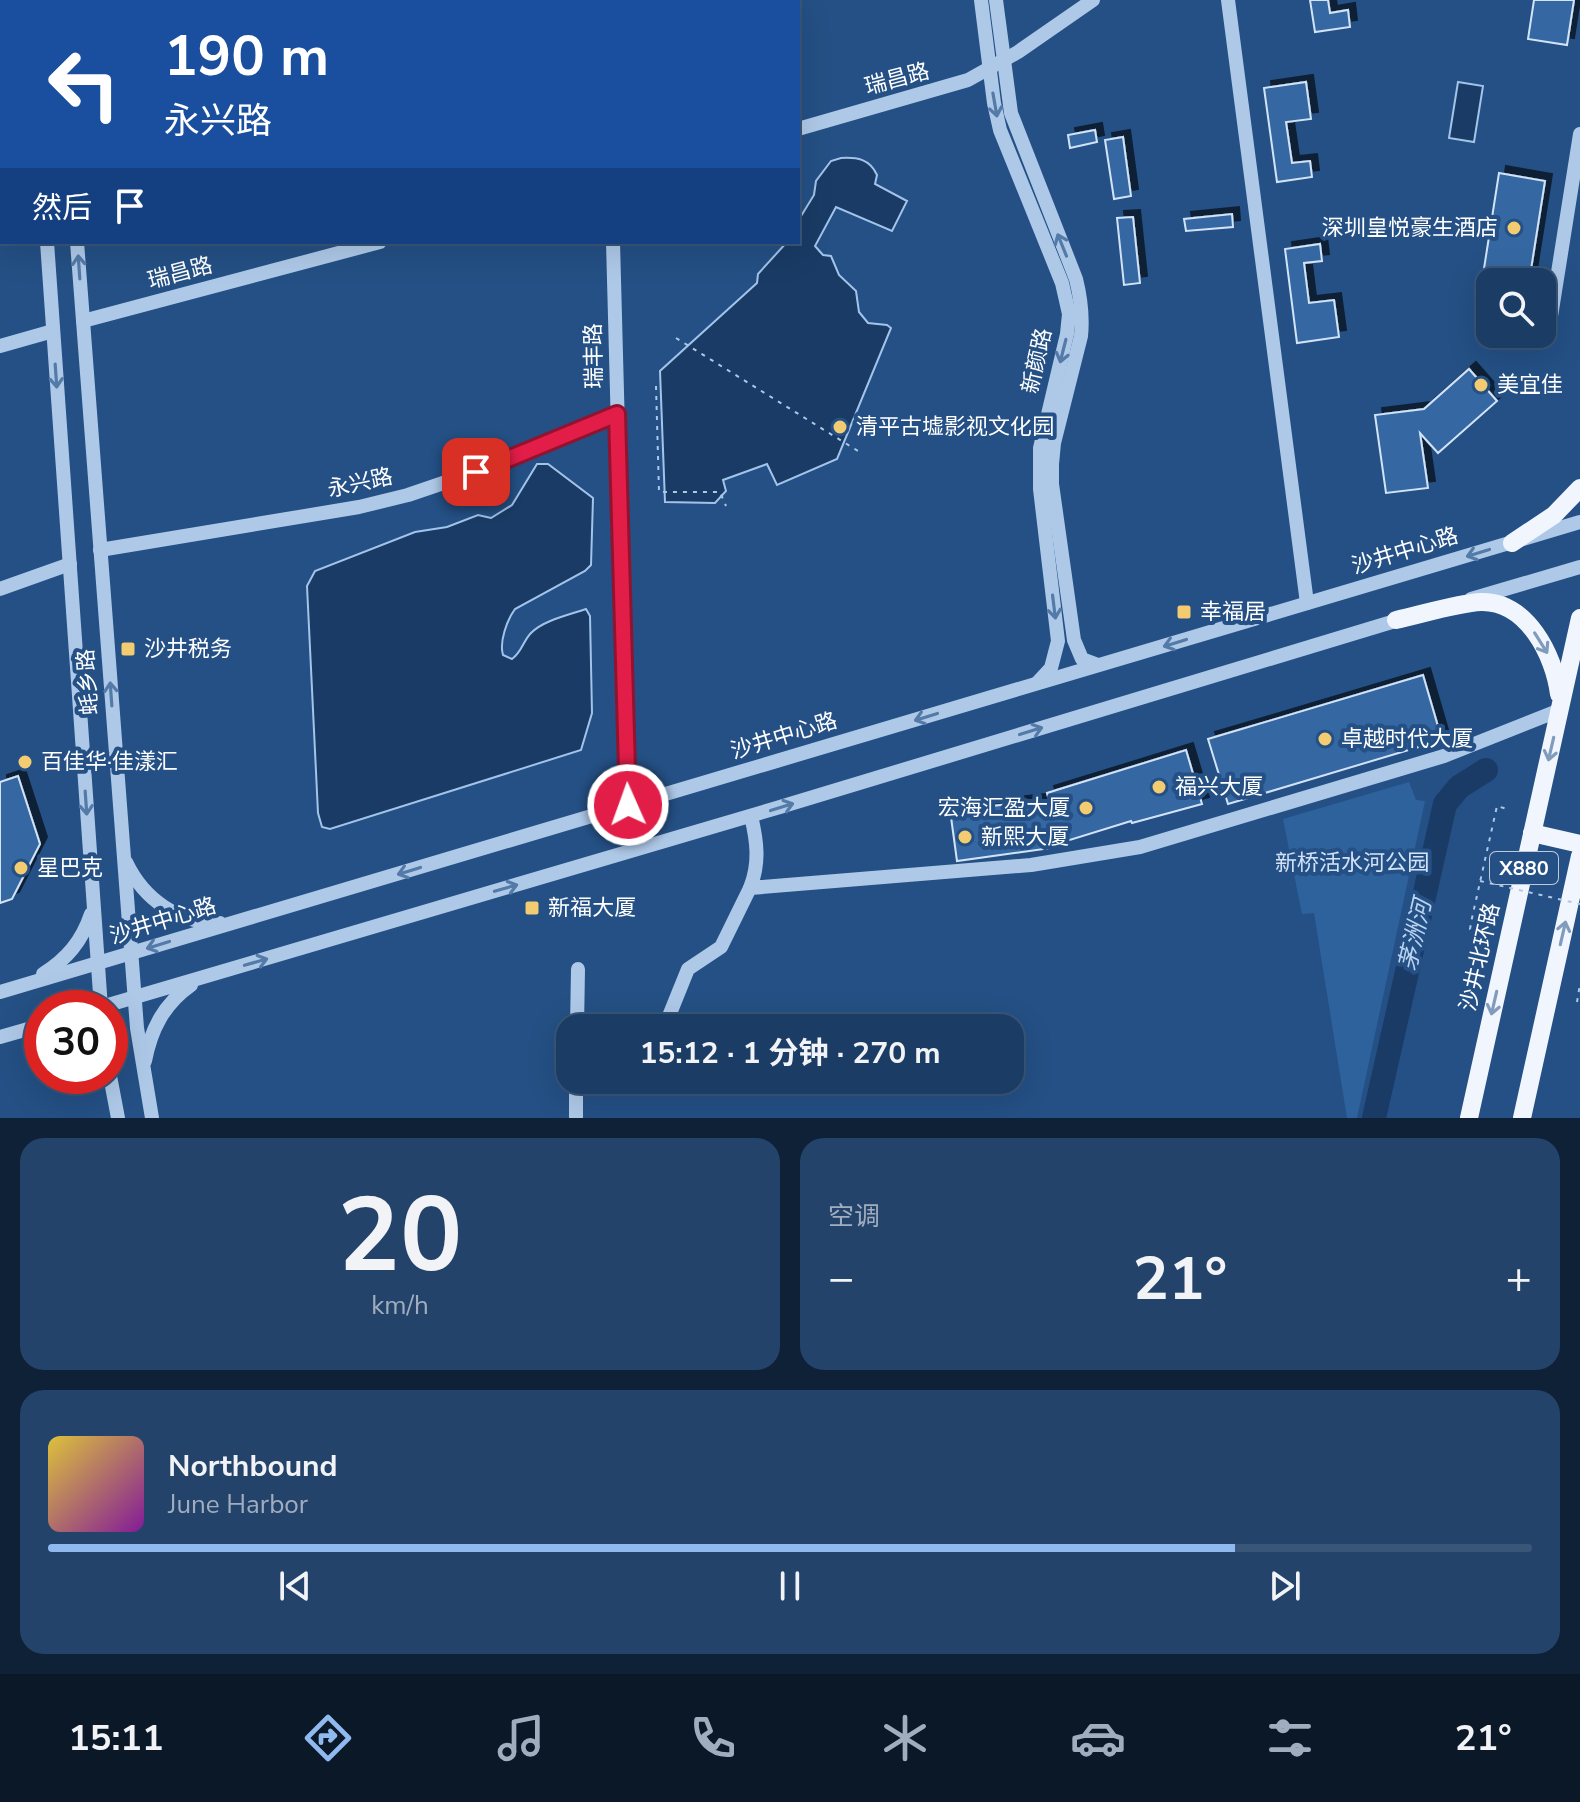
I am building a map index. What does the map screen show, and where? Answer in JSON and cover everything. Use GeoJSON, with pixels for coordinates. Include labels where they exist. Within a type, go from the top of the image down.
{"type":"FeatureCollection","features":[{"type":"Feature","properties":{"kind":"main road"},"geometry":{"type":"LineString","coordinates":[[1512,543],[1554,515],[1580,488]]}},
{"type":"Feature","properties":{"kind":"main road"},"geometry":{"type":"LineString","coordinates":[[1396,620],[1481,602],[1514,613],[1533,631],[1549,657],[1558,686],[1560,710]]}},
{"type":"Feature","properties":{"kind":"main road","name":"沙井北环路"},"geometry":{"type":"LineString","coordinates":[[1469,1118],[1580,618]]}},
{"type":"Feature","properties":{"kind":"main road"},"geometry":{"type":"LineString","coordinates":[[1532,833],[1580,844]]}},
{"type":"Feature","properties":{"kind":"main road","name":"X880"},"geometry":{"type":"LineString","coordinates":[[1522,1118],[1580,856]]}},
{"type":"Feature","properties":{"kind":"street","name":"新颜路"},"geometry":{"type":"LineString","coordinates":[[981,0],[1000,130],[1062,283],[1069,314],[1039,462],[1058,650],[1046,675],[1031,686]]}},
{"type":"Feature","properties":{"kind":"street","name":"新颜路"},"geometry":{"type":"LineString","coordinates":[[996,0],[1011,113],[1076,279],[1081,300],[1081,336],[1054,443],[1052,484],[1074,640],[1082,659],[1099,666]]}},
{"type":"Feature","properties":{"kind":"street","name":"瑞昌路"},"geometry":{"type":"LineString","coordinates":[[800,128],[951,87],[990,69],[1093,0]]}},
{"type":"Feature","properties":{"kind":"street"},"geometry":{"type":"LineString","coordinates":[[1228,0],[1307,603]]}},
{"type":"Feature","properties":{"kind":"street"},"geometry":{"type":"LineString","coordinates":[[1556,285],[1580,134]]}},
{"type":"Feature","properties":{"kind":"street","name":"蚝乡路"},"geometry":{"type":"LineString","coordinates":[[47,244],[99,990]]}},
{"type":"Feature","properties":{"kind":"street","name":"蚝乡路"},"geometry":{"type":"LineString","coordinates":[[77,244],[131,953],[152,1118]]}},
{"type":"Feature","properties":{"kind":"street","name":"瑞昌路"},"geometry":{"type":"LineString","coordinates":[[83,321],[372,244]]}},
{"type":"Feature","properties":{"kind":"street","name":"瑞丰路"},"geometry":{"type":"LineString","coordinates":[[613,244],[628,805]]}},
{"type":"Feature","properties":{"kind":"street"},"geometry":{"type":"LineString","coordinates":[[0,346],[53,331]]}},
{"type":"Feature","properties":{"kind":"street","name":"永兴路"},"geometry":{"type":"LineString","coordinates":[[100,550],[359,507],[408,495],[499,464],[617,414]]}},
{"type":"Feature","properties":{"kind":"street","name":"沙井中心路"},"geometry":{"type":"LineString","coordinates":[[0,992],[1580,522]]}},
{"type":"Feature","properties":{"kind":"street"},"geometry":{"type":"LineString","coordinates":[[0,589],[70,564]]}},
{"type":"Feature","properties":{"kind":"street"},"geometry":{"type":"LineString","coordinates":[[128,999],[1580,567]]}},
{"type":"Feature","properties":{"kind":"street"},"geometry":{"type":"LineString","coordinates":[[750,888],[1031,865],[1140,847],[1444,756],[1560,710]]}},
{"type":"Feature","properties":{"kind":"street"},"geometry":{"type":"LineString","coordinates":[[670,1014],[688,969],[721,947],[750,888],[757,864],[757,841],[751,816]]}},
{"type":"Feature","properties":{"kind":"street"},"geometry":{"type":"LineString","coordinates":[[124,855],[139,884],[162,906],[191,919],[233,923]]}},
{"type":"Feature","properties":{"kind":"street"},"geometry":{"type":"LineString","coordinates":[[22,986],[47,972],[73,950],[84,933],[93,902]]}},
{"type":"Feature","properties":{"kind":"street"},"geometry":{"type":"LineString","coordinates":[[577,1014],[578,969]]}},
{"type":"Feature","properties":{"kind":"street"},"geometry":{"type":"LineString","coordinates":[[145,1073],[150,1038],[165,1009],[181,993],[206,976]]}},
{"type":"Feature","properties":{"kind":"street"},"geometry":{"type":"LineString","coordinates":[[0,1037],[24,1030]]}},
{"type":"Feature","properties":{"kind":"street"},"geometry":{"type":"LineString","coordinates":[[113,1094],[118,1118]]}},
{"type":"Feature","properties":{"kind":"street"},"geometry":{"type":"LineString","coordinates":[[576,1094],[576,1118]]}},
{"type":"Feature","properties":{"kind":"path"},"geometry":{"type":"LineString","coordinates":[[676,338],[858,451]]}},
{"type":"Feature","properties":{"kind":"path"},"geometry":{"type":"LineString","coordinates":[[656,386],[659,492],[720,492],[726,506]]}},
{"type":"Feature","properties":{"kind":"path"},"geometry":{"type":"LineString","coordinates":[[1480,931],[1470,929],[1495,813],[1497,806],[1507,809]]}},
{"type":"Feature","properties":{"kind":"path"},"geometry":{"type":"LineString","coordinates":[[1480,881],[1580,904]]}},
{"type":"Feature","properties":{"kind":"path"},"geometry":{"type":"LineString","coordinates":[[1577,1002],[1580,984]]}},
{"type":"Feature","properties":{"kind":"green space","name":"新桥活水河公园"},"geometry":{"type":"Polygon","coordinates":[[[1409,782],[1416,800],[1425,801],[1357,1118],[1347,1118],[1314,913],[1302,914],[1283,819],[1409,782]]]}},
{"type":"Feature","properties":{"kind":"shaded area"},"geometry":{"type":"Polygon","coordinates":[[[1458,82],[1483,86],[1474,142],[1449,138],[1458,82]]]}},
{"type":"Feature","properties":{"kind":"shaded area"},"geometry":{"type":"Polygon","coordinates":[[[841,158],[867,162],[877,175],[875,184],[907,201],[892,231],[836,207],[815,246],[823,255],[831,256],[839,275],[856,291],[859,312],[868,323],[891,328],[837,459],[777,485],[767,464],[723,480],[726,491],[715,503],[665,502],[660,371],[757,283],[758,274],[785,244],[800,244],[800,218],[814,195],[816,181],[831,161],[841,158]]]}},
{"type":"Feature","properties":{"kind":"shaded area"},"geometry":{"type":"Polygon","coordinates":[[[537,464],[548,464],[593,498],[591,565],[515,609],[504,631],[502,650],[503,655],[512,659],[536,628],[586,609],[590,616],[592,713],[581,750],[330,829],[322,827],[318,813],[307,586],[315,571],[415,532],[447,527],[478,515],[491,518],[512,505],[537,464]]]}},
{"type":"Feature","properties":{"kind":"building"},"geometry":{"type":"Polygon","coordinates":[[[1310,0],[1328,0],[1330,13],[1348,10],[1350,27],[1315,32],[1310,0]]]}},
{"type":"Feature","properties":{"kind":"building"},"geometry":{"type":"Polygon","coordinates":[[[1534,0],[1574,0],[1567,45],[1528,39],[1534,0]]]}},
{"type":"Feature","properties":{"kind":"building"},"geometry":{"type":"Polygon","coordinates":[[[1306,82],[1311,119],[1286,122],[1292,163],[1310,161],[1312,177],[1277,182],[1264,88],[1306,82]]]}},
{"type":"Feature","properties":{"kind":"building"},"geometry":{"type":"Polygon","coordinates":[[[1095,130],[1097,142],[1070,148],[1068,135],[1095,130]]]}},
{"type":"Feature","properties":{"kind":"building"},"geometry":{"type":"Polygon","coordinates":[[[1123,137],[1131,196],[1114,199],[1105,140],[1123,137]]]}},
{"type":"Feature","properties":{"kind":"building","name":"深圳皇悦豪生酒店"},"geometry":{"type":"Polygon","coordinates":[[[1499,173],[1545,181],[1531,268],[1484,268],[1499,173]]]}},
{"type":"Feature","properties":{"kind":"building"},"geometry":{"type":"Polygon","coordinates":[[[1232,214],[1233,227],[1186,231],[1184,219],[1232,214]]]}},
{"type":"Feature","properties":{"kind":"building"},"geometry":{"type":"Polygon","coordinates":[[[1133,217],[1140,283],[1124,285],[1117,218],[1133,217]]]}},
{"type":"Feature","properties":{"kind":"building"},"geometry":{"type":"Polygon","coordinates":[[[1320,244],[1322,261],[1304,263],[1309,303],[1334,300],[1339,337],[1297,343],[1285,249],[1320,244]]]}},
{"type":"Feature","properties":{"kind":"building"},"geometry":{"type":"Polygon","coordinates":[[[1469,369],[1497,401],[1438,453],[1420,433],[1428,488],[1386,493],[1375,415],[1424,409],[1469,369]]]}},
{"type":"Feature","properties":{"kind":"building","name":"卓越时代大厦"},"geometry":{"type":"Polygon","coordinates":[[[1423,675],[1442,740],[1228,804],[1208,739],[1423,675]]]}},
{"type":"Feature","properties":{"kind":"building"},"geometry":{"type":"Polygon","coordinates":[[[1186,750],[1202,804],[1131,821],[1051,848],[957,861],[951,817],[983,813],[982,807],[1049,800],[1047,793],[1186,750]]]}},
{"type":"Feature","properties":{"kind":"building"},"geometry":{"type":"Polygon","coordinates":[[[18,776],[40,844],[12,899],[0,903],[0,782],[18,776]]]}},
{"type":"Feature","properties":{"kind":"waterway","name":"茅洲河"},"geometry":{"type":"LineString","coordinates":[[1374,1118],[1445,804],[1459,787],[1486,770]]}},
{"type":"Feature","properties":{"kind":"place","name":"深圳皇悦豪生酒店"},"geometry":{"type":"Point","coordinates":[1514,228]}},
{"type":"Feature","properties":{"kind":"place","name":"美宜佳"},"geometry":{"type":"Point","coordinates":[1481,385]}},
{"type":"Feature","properties":{"kind":"place","name":"清平古墟影视文化园"},"geometry":{"type":"Point","coordinates":[840,427]}},
{"type":"Feature","properties":{"kind":"place","name":"幸福居"},"geometry":{"type":"Point","coordinates":[1184,612]}},
{"type":"Feature","properties":{"kind":"place","name":"沙井税务"},"geometry":{"type":"Point","coordinates":[128,649]}},
{"type":"Feature","properties":{"kind":"place","name":"卓越时代大厦"},"geometry":{"type":"Point","coordinates":[1325,739]}},
{"type":"Feature","properties":{"kind":"place","name":"百佳华·佳漾汇"},"geometry":{"type":"Point","coordinates":[25,762]}},
{"type":"Feature","properties":{"kind":"place","name":"福兴大厦"},"geometry":{"type":"Point","coordinates":[1159,787]}},
{"type":"Feature","properties":{"kind":"place","name":"宏海汇盈大厦"},"geometry":{"type":"Point","coordinates":[1086,808]}},
{"type":"Feature","properties":{"kind":"place","name":"新熙大厦"},"geometry":{"type":"Point","coordinates":[965,837]}},
{"type":"Feature","properties":{"kind":"place","name":"星巴克"},"geometry":{"type":"Point","coordinates":[21,868]}},
{"type":"Feature","properties":{"kind":"place","name":"新福大厦"},"geometry":{"type":"Point","coordinates":[532,908]}},
{"type":"Feature","properties":{"kind":"route"},"geometry":{"type":"LineString","coordinates":[[476,472],[617,414],[628,805]]}}]}
